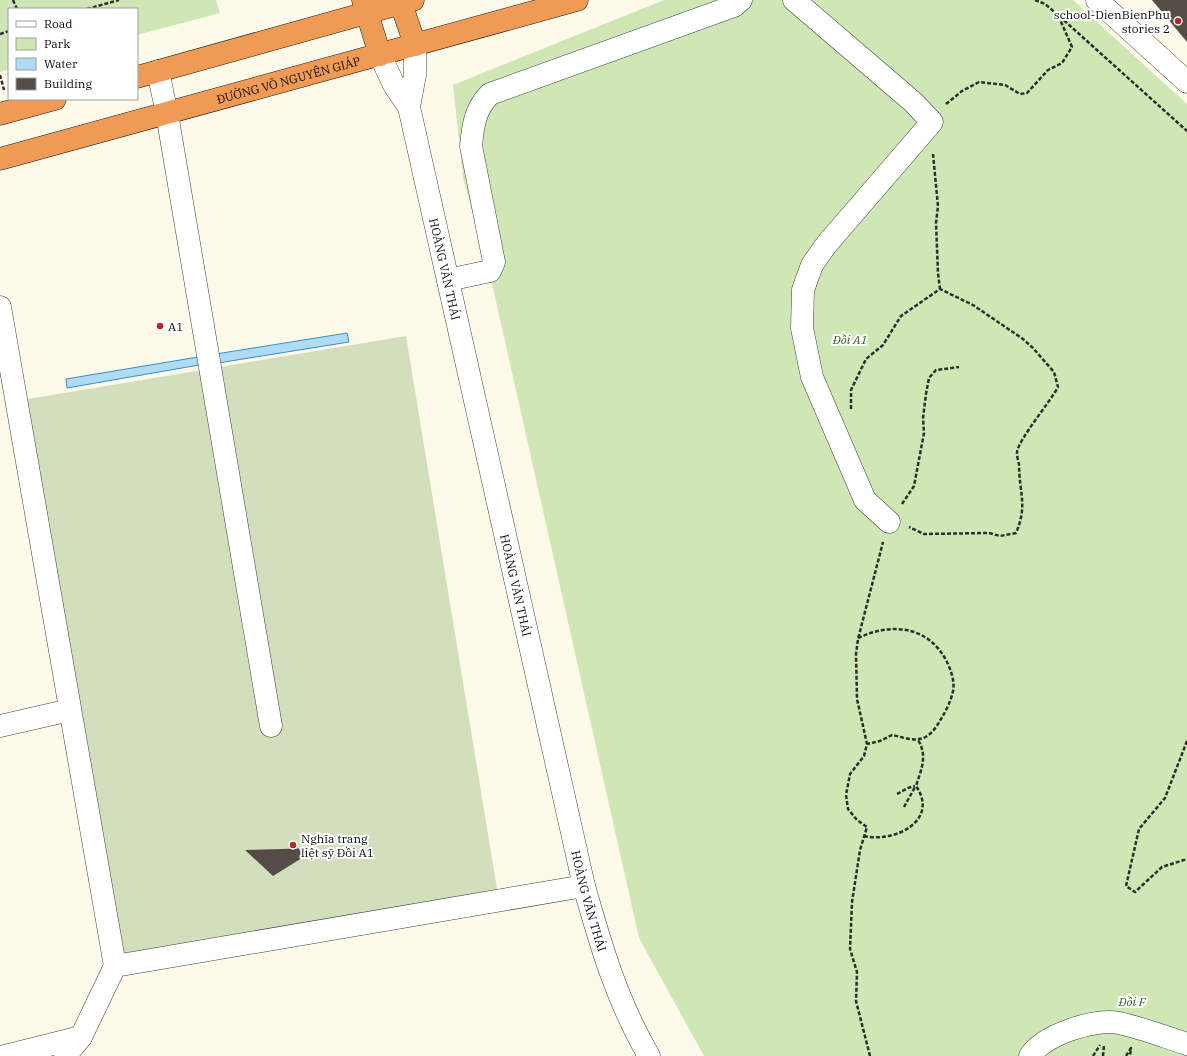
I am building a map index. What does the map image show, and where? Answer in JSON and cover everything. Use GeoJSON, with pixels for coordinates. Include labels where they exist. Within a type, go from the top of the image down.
{"type":"FeatureCollection","features":[{"type":"Feature","properties":{"kind":"highway","name":"ĐƯỜNG VÕ NGUYÊN GIÁP"},"geometry":{"type":"LineString","coordinates":[[0,159],[576,0]]}},
{"type":"Feature","properties":{"kind":"highway"},"geometry":{"type":"LineString","coordinates":[[138,77],[365,7],[405,1],[416,45]]}},
{"type":"Feature","properties":{"kind":"highway"},"geometry":{"type":"LineString","coordinates":[[365,7],[380,55]]}},
{"type":"Feature","properties":{"kind":"highway"},"geometry":{"type":"LineString","coordinates":[[0,114],[51,100]]}},
{"type":"Feature","properties":{"kind":"street"},"geometry":{"type":"LineString","coordinates":[[448,280],[490,271],[494,262],[471,146],[472,128],[480,104],[490,94],[734,6],[741,0]]}},
{"type":"Feature","properties":{"kind":"street"},"geometry":{"type":"LineString","coordinates":[[794,0],[913,102],[930,120],[826,245],[812,265],[803,290],[802,328],[812,377],[865,500],[889,522]]}},
{"type":"Feature","properties":{"kind":"street"},"geometry":{"type":"LineString","coordinates":[[1097,0],[1187,82]]}},
{"type":"Feature","properties":{"kind":"street"},"geometry":{"type":"LineString","coordinates":[[409,107],[416,75],[416,45]]}},
{"type":"Feature","properties":{"kind":"street"},"geometry":{"type":"LineString","coordinates":[[380,55],[394,85],[409,107]]}},
{"type":"Feature","properties":{"kind":"street"},"geometry":{"type":"LineString","coordinates":[[158,71],[167,114],[271,726]]}},
{"type":"Feature","properties":{"kind":"street","name":"HOÀNG VĂN THÁI"},"geometry":{"type":"LineString","coordinates":[[409,107],[584,886],[606,962],[616,990],[633,1029],[649,1056]]}},
{"type":"Feature","properties":{"kind":"street"},"geometry":{"type":"LineString","coordinates":[[0,306],[115,966],[81,1038],[65,1056]]}},
{"type":"Feature","properties":{"kind":"street"},"geometry":{"type":"LineString","coordinates":[[0,726],[70,710]]}},
{"type":"Feature","properties":{"kind":"street"},"geometry":{"type":"LineString","coordinates":[[115,966],[584,886]]}},
{"type":"Feature","properties":{"kind":"street"},"geometry":{"type":"LineString","coordinates":[[1030,1056],[1055,1035],[1087,1024],[1118,1023],[1187,1044]]}},
{"type":"Feature","properties":{"kind":"street"},"geometry":{"type":"LineString","coordinates":[[5,1056],[81,1038]]}},
{"type":"Feature","properties":{"kind":"path"},"geometry":{"type":"LineString","coordinates":[[91,8],[119,0]]}},
{"type":"Feature","properties":{"kind":"path"},"geometry":{"type":"LineString","coordinates":[[1035,0],[1045,4],[1058,15],[1187,131]]}},
{"type":"Feature","properties":{"kind":"path"},"geometry":{"type":"LineString","coordinates":[[940,288],[936,230],[938,206],[930,120],[962,91],[979,82],[1005,86],[1020,94],[1027,92],[1048,70],[1062,63],[1072,47],[1058,15]]}},
{"type":"Feature","properties":{"kind":"path"},"geometry":{"type":"LineString","coordinates":[[851,415],[851,390],[866,359],[883,345],[901,316],[940,288]]}},
{"type":"Feature","properties":{"kind":"path"},"geometry":{"type":"LineString","coordinates":[[889,522],[910,527],[924,534],[989,533],[1000,536],[1016,533],[1022,519],[1024,503],[1019,479],[1017,452],[1029,430],[1058,387],[1054,372],[1023,339],[973,305],[940,288]]}},
{"type":"Feature","properties":{"kind":"path"},"geometry":{"type":"LineString","coordinates":[[870,1056],[856,1001],[858,972],[850,949],[852,902],[867,827],[857,820],[848,809],[846,787],[850,774],[864,756],[867,744],[857,699],[856,654],[858,639],[877,558],[889,522],[914,486],[924,434],[923,418],[929,378],[936,370],[959,367]]}},
{"type":"Feature","properties":{"kind":"path"},"geometry":{"type":"LineString","coordinates":[[858,639],[873,631],[912,630],[927,636],[941,650],[951,670],[953,690],[947,708],[936,728],[928,736],[918,740],[892,735],[880,742],[867,744]]}},
{"type":"Feature","properties":{"kind":"path"},"geometry":{"type":"LineString","coordinates":[[904,807],[916,786],[924,758],[922,746],[918,740]]}},
{"type":"Feature","properties":{"kind":"path"},"geometry":{"type":"LineString","coordinates":[[1187,740],[1165,798],[1139,829],[1126,886],[1135,892],[1162,867],[1187,860]]}},
{"type":"Feature","properties":{"kind":"path"},"geometry":{"type":"LineString","coordinates":[[897,794],[908,788],[916,786]]}},
{"type":"Feature","properties":{"kind":"path"},"geometry":{"type":"LineString","coordinates":[[864,836],[874,838],[900,834],[916,823],[922,807],[921,793],[916,786]]}},
{"type":"Feature","properties":{"kind":"path"},"geometry":{"type":"LineString","coordinates":[[1126,1056],[1131,1048],[1130,1056]]}},
{"type":"Feature","properties":{"kind":"green space"},"geometry":{"type":"Polygon","coordinates":[[[0,0],[216,0],[220,13],[138,35],[138,8],[8,8],[8,69],[0,72],[0,0]]]}},
{"type":"Feature","properties":{"kind":"green space","name":"Đồi A1"},"geometry":{"type":"Polygon","coordinates":[[[664,0],[1073,0],[1187,104],[1187,1056],[704,1056],[639,938],[493,288],[463,178],[453,85],[664,0]]]}},
{"type":"Feature","properties":{"kind":"green space"},"geometry":{"type":"Polygon","coordinates":[[[406,336],[498,895],[118,959],[22,400],[406,336]]]}},
{"type":"Feature","properties":{"kind":"water"},"geometry":{"type":"Polygon","coordinates":[[[347,333],[349,342],[218,363],[216,354],[347,333]]]}},
{"type":"Feature","properties":{"kind":"water"},"geometry":{"type":"Polygon","coordinates":[[[198,357],[199,365],[67,388],[66,379],[198,357]]]}},
{"type":"Feature","properties":{"kind":"building","name":"school-DienBienPhu stories 2"},"geometry":{"type":"Polygon","coordinates":[[[1152,0],[1187,0],[1187,42],[1152,0]]]}},
{"type":"Feature","properties":{"kind":"building"},"geometry":{"type":"Polygon","coordinates":[[[318,848],[273,876],[245,850],[318,848]]]}},
{"type":"Feature","properties":{"kind":"place","name":"school-DienBienPhu stories 2"},"geometry":{"type":"Point","coordinates":[1178,21]}},
{"type":"Feature","properties":{"kind":"place","name":"A1"},"geometry":{"type":"Point","coordinates":[160,326]}},
{"type":"Feature","properties":{"kind":"place","name":"Nghĩa trang liệt sỹ Đồi A1"},"geometry":{"type":"Point","coordinates":[293,845]}},
{"type":"Feature","properties":{"kind":"park label","name":"Đồi F"},"geometry":{"type":"Point","coordinates":[1132,1001]}}]}
